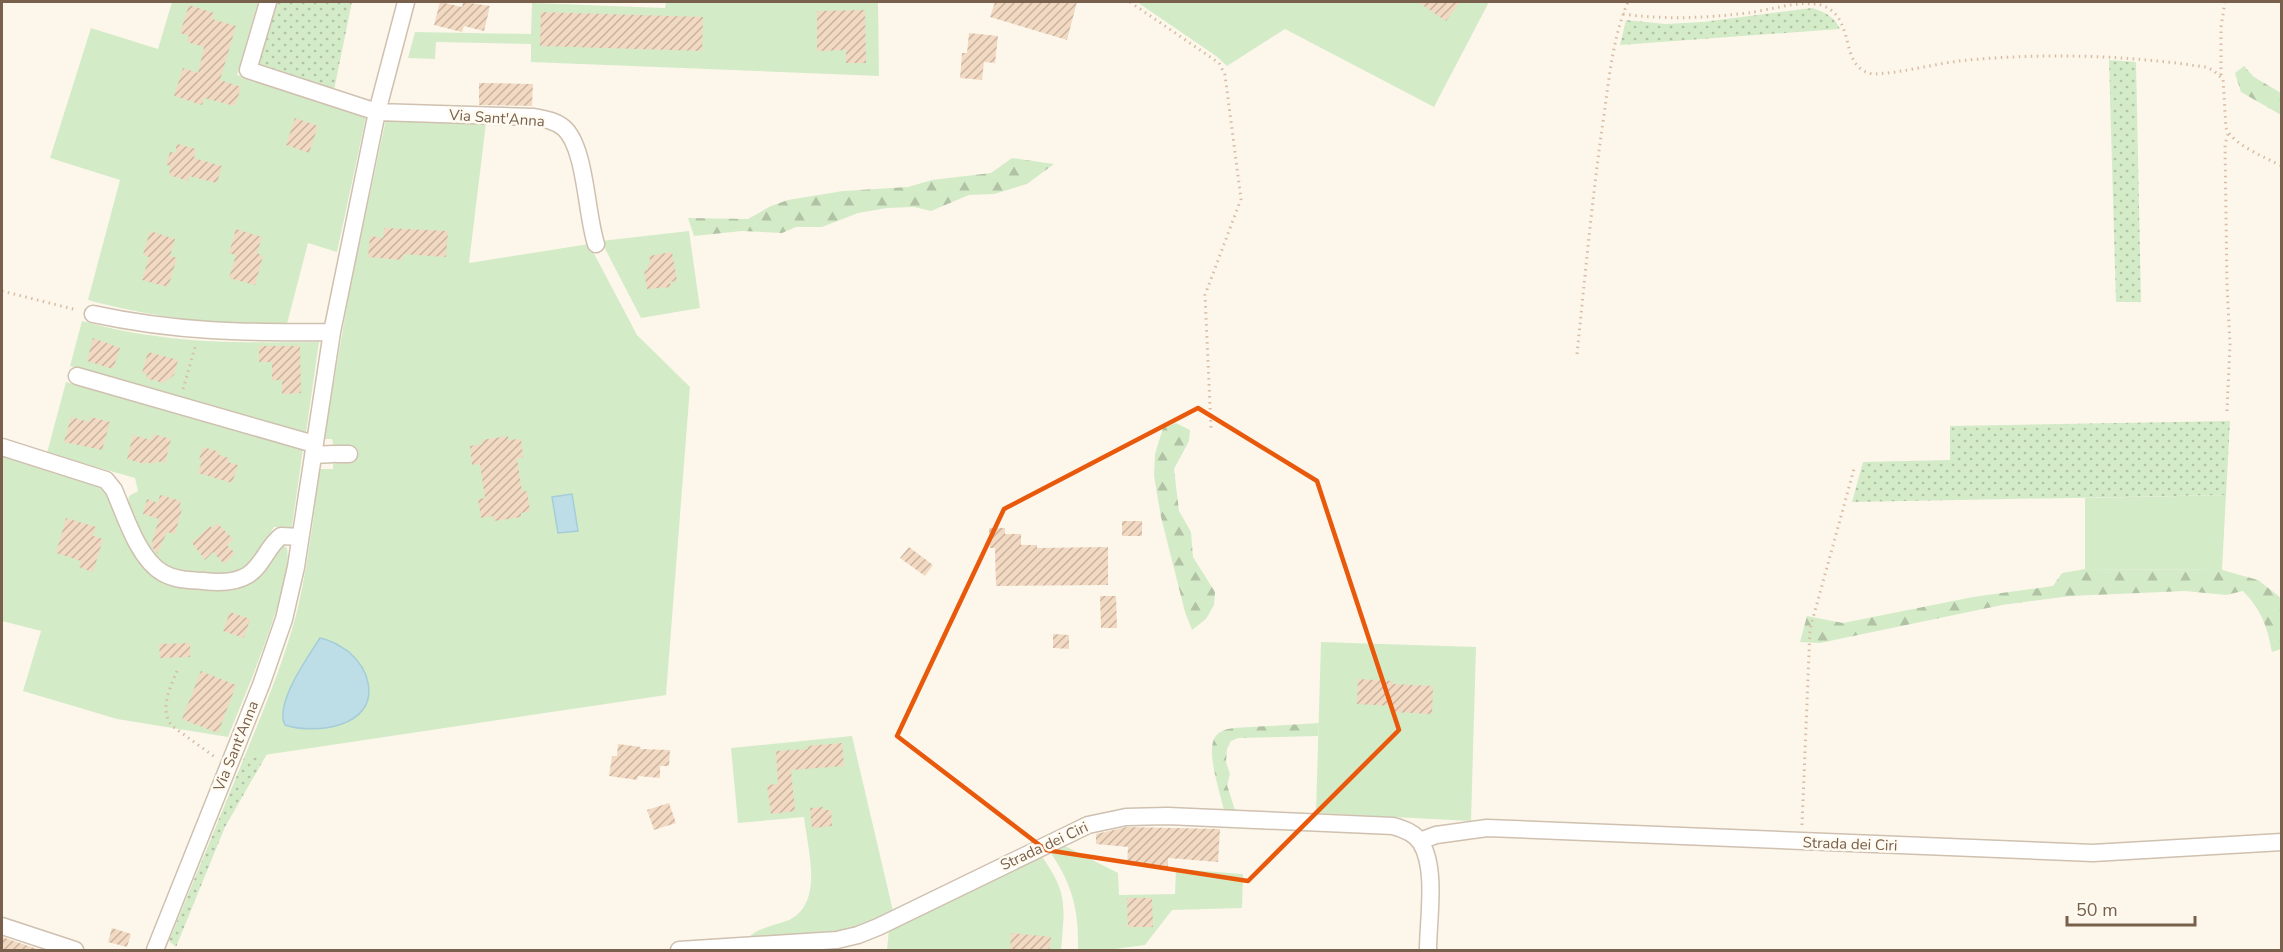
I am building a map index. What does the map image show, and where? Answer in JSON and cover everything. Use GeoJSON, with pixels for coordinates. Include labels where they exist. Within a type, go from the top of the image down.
{"type":"FeatureCollection","features":[{"type":"Feature","properties":{"kind":"street","name":"Via Sant'Anna"},"geometry":{"type":"LineString","coordinates":[[268,2],[248,70],[377,112],[534,117],[550,120],[560,125],[569,133],[578,149],[590,225],[596,244]]}},
{"type":"Feature","properties":{"kind":"street","name":"Via Sant'Anna"},"geometry":{"type":"LineString","coordinates":[[157,950],[279,635],[292,587],[332,332],[377,112],[406,2]]}},
{"type":"Feature","properties":{"kind":"street"},"geometry":{"type":"LineString","coordinates":[[93,314],[142,324],[199,331],[332,332]]}},
{"type":"Feature","properties":{"kind":"street"},"geometry":{"type":"LineString","coordinates":[[77,376],[178,405],[314,449],[340,454]]}},
{"type":"Feature","properties":{"kind":"street"},"geometry":{"type":"LineString","coordinates":[[2,447],[106,480],[114,490],[148,560],[162,573],[170,576],[206,582],[242,578],[256,568],[275,541],[288,535],[300,537]]}},
{"type":"Feature","properties":{"kind":"street","name":"Strada dei Ciri"},"geometry":{"type":"LineString","coordinates":[[678,951],[837,940],[858,935],[1060,837],[1110,818],[1168,816],[1393,826],[1408,831],[1420,841],[1436,835],[1487,828],[2101,853],[2282,842]]}},
{"type":"Feature","properties":{"kind":"street"},"geometry":{"type":"LineString","coordinates":[[1420,841],[1429,875],[1428,951]]}},
{"type":"Feature","properties":{"kind":"street"},"geometry":{"type":"LineString","coordinates":[[2,926],[75,951]]}},
{"type":"Feature","properties":{"kind":"path"},"geometry":{"type":"LineString","coordinates":[[1130,2],[1219,63],[1225,75],[1241,199],[1205,295],[1211,428]]}},
{"type":"Feature","properties":{"kind":"path"},"geometry":{"type":"LineString","coordinates":[[1577,354],[1594,184],[1612,56],[1628,2]]}},
{"type":"Feature","properties":{"kind":"path"},"geometry":{"type":"LineString","coordinates":[[2225,2],[2221,27],[2221,75],[2224,85],[2228,134],[2241,144],[2282,166]]}},
{"type":"Feature","properties":{"kind":"path"},"geometry":{"type":"LineString","coordinates":[[1623,14],[1680,19],[1750,13],[1800,4],[1818,4],[1836,15],[1843,27],[1854,63],[1862,71],[1873,74],[1945,62],[2058,56],[2118,57],[2189,65],[2210,68],[2221,75]]}},
{"type":"Feature","properties":{"kind":"path"},"geometry":{"type":"LineString","coordinates":[[2227,411],[2230,344],[2225,144],[2228,134]]}},
{"type":"Feature","properties":{"kind":"path"},"geometry":{"type":"LineString","coordinates":[[2,291],[93,314]]}},
{"type":"Feature","properties":{"kind":"path"},"geometry":{"type":"LineString","coordinates":[[178,405],[199,331]]}},
{"type":"Feature","properties":{"kind":"path"},"geometry":{"type":"LineString","coordinates":[[1802,842],[1810,629],[1854,470]]}},
{"type":"Feature","properties":{"kind":"path"},"geometry":{"type":"LineString","coordinates":[[177,671],[166,703],[167,721],[228,766]]}},
{"type":"Feature","properties":{"kind":"highlighted area"},"geometry":{"type":"Polygon","coordinates":[[[1198,408],[1317,481],[1399,730],[1248,881],[1046,850],[897,736],[1004,509],[1198,408]]]}},
{"type":"Feature","properties":{"kind":"green space"},"geometry":{"type":"Polygon","coordinates":[[[172,2],[258,2],[237,75],[366,117],[337,252],[308,243],[287,324],[187,319],[138,312],[88,300],[120,180],[50,158],[91,28],[158,49],[172,2]]]}},
{"type":"Feature","properties":{"kind":"green space"},"geometry":{"type":"Polygon","coordinates":[[[277,2],[352,2],[334,90],[259,64],[277,2]]]}},
{"type":"Feature","properties":{"kind":"green space"},"geometry":{"type":"Polygon","coordinates":[[[666,2],[878,2],[879,76],[531,62],[531,44],[436,42],[435,59],[408,58],[415,32],[531,34],[532,3],[665,8],[666,2]]]}},
{"type":"Feature","properties":{"kind":"green space"},"geometry":{"type":"Polygon","coordinates":[[[1137,2],[1489,2],[1434,107],[1285,29],[1227,66],[1137,2]]]}},
{"type":"Feature","properties":{"kind":"green space"},"geometry":{"type":"Polygon","coordinates":[[[1812,8],[1829,15],[1840,29],[1620,45],[1626,20],[1665,24],[1703,22],[1812,8]]]}},
{"type":"Feature","properties":{"kind":"green space"},"geometry":{"type":"Polygon","coordinates":[[[2109,60],[2136,62],[2141,302],[2116,302],[2109,60]]]}},
{"type":"Feature","properties":{"kind":"green space"},"geometry":{"type":"Polygon","coordinates":[[[2244,66],[2254,77],[2281,93],[2281,115],[2241,92],[2235,73],[2244,66]]]}},
{"type":"Feature","properties":{"kind":"green space"},"geometry":{"type":"Polygon","coordinates":[[[386,119],[486,123],[469,263],[589,244],[637,335],[690,387],[666,695],[244,758],[279,669],[296,615],[307,561],[320,469],[333,469],[333,463],[337,462],[332,439],[324,439],[351,282],[386,119]]]}},
{"type":"Feature","properties":{"kind":"green space"},"geometry":{"type":"Polygon","coordinates":[[[1012,158],[1054,164],[1027,184],[994,194],[969,195],[931,211],[914,207],[887,208],[858,213],[822,227],[796,227],[782,233],[742,231],[694,236],[688,218],[748,219],[771,206],[788,200],[843,191],[908,187],[932,180],[991,173],[1012,158]]]}},
{"type":"Feature","properties":{"kind":"green space"},"geometry":{"type":"Polygon","coordinates":[[[689,231],[700,308],[641,318],[601,241],[689,231]]]}},
{"type":"Feature","properties":{"kind":"green space"},"geometry":{"type":"Polygon","coordinates":[[[82,321],[113,329],[171,338],[229,342],[319,342],[306,433],[70,366],[82,321]]]}},
{"type":"Feature","properties":{"kind":"green space"},"geometry":{"type":"Polygon","coordinates":[[[66,382],[303,449],[292,527],[274,527],[249,565],[235,572],[212,575],[186,572],[174,569],[156,559],[142,536],[130,509],[129,496],[138,491],[135,478],[47,453],[66,382]]]}},
{"type":"Feature","properties":{"kind":"green space"},"geometry":{"type":"Polygon","coordinates":[[[2230,421],[2226,495],[1852,502],[1863,462],[1950,460],[1950,426],[2230,421]]]}},
{"type":"Feature","properties":{"kind":"green space"},"geometry":{"type":"Polygon","coordinates":[[[1176,423],[1190,430],[1189,441],[1174,469],[1179,511],[1191,532],[1193,557],[1215,592],[1214,605],[1206,619],[1192,630],[1185,612],[1161,517],[1154,476],[1155,454],[1163,428],[1176,423]]]}},
{"type":"Feature","properties":{"kind":"green space"},"geometry":{"type":"Polygon","coordinates":[[[2,454],[96,484],[111,503],[128,543],[140,564],[162,576],[210,589],[271,558],[283,545],[287,548],[283,587],[275,613],[228,737],[117,719],[23,691],[41,631],[2,621],[2,454]]]}},
{"type":"Feature","properties":{"kind":"green space"},"geometry":{"type":"Polygon","coordinates":[[[2226,495],[2222,570],[2085,569],[2085,498],[2226,495]]]}},
{"type":"Feature","properties":{"kind":"green space"},"geometry":{"type":"Polygon","coordinates":[[[2085,569],[2222,570],[2258,580],[2281,598],[2281,649],[2272,652],[2263,619],[2243,591],[2226,595],[2185,591],[2071,596],[2002,605],[1820,643],[1800,642],[1807,616],[1843,623],[1973,597],[2053,586],[2062,573],[2085,569]]]}},
{"type":"Feature","properties":{"kind":"green space"},"geometry":{"type":"Polygon","coordinates":[[[1321,642],[1476,647],[1471,821],[1316,813],[1321,642]]]}},
{"type":"Feature","properties":{"kind":"green space"},"geometry":{"type":"Polygon","coordinates":[[[1319,723],[1318,736],[1238,738],[1231,741],[1227,749],[1226,762],[1230,774],[1227,785],[1235,810],[1224,810],[1212,754],[1214,739],[1218,734],[1234,728],[1319,723]]]}},
{"type":"Feature","properties":{"kind":"green space"},"geometry":{"type":"Polygon","coordinates":[[[852,736],[893,911],[845,932],[747,939],[756,932],[789,920],[800,912],[807,901],[810,888],[810,858],[804,817],[738,823],[731,748],[852,736]]]}},
{"type":"Feature","properties":{"kind":"green space"},"geometry":{"type":"Polygon","coordinates":[[[267,754],[225,827],[176,947],[169,941],[244,758],[267,754]]]}},
{"type":"Feature","properties":{"kind":"green space"},"geometry":{"type":"Polygon","coordinates":[[[1061,844],[1118,873],[1119,895],[1175,894],[1176,869],[1243,874],[1242,908],[1172,910],[1145,945],[1107,950],[1078,950],[1077,922],[1069,886],[1049,850],[1061,844]]]}},
{"type":"Feature","properties":{"kind":"green space"},"geometry":{"type":"Polygon","coordinates":[[[1040,854],[1060,889],[1063,910],[1061,950],[887,950],[889,929],[1040,854]]]}},
{"type":"Feature","properties":{"kind":"water"},"geometry":{"type":"Polygon","coordinates":[[[572,494],[578,531],[558,533],[552,497],[572,494]]]}},
{"type":"Feature","properties":{"kind":"water"},"geometry":{"type":"Polygon","coordinates":[[[320,638],[349,652],[358,662],[367,679],[368,698],[363,710],[354,718],[341,724],[312,729],[285,725],[284,705],[288,693],[320,638]]]}},
{"type":"Feature","properties":{"kind":"building"},"geometry":{"type":"Polygon","coordinates":[[[440,2],[462,7],[463,2],[490,6],[484,31],[464,26],[462,32],[434,25],[440,2]]]}},
{"type":"Feature","properties":{"kind":"building"},"geometry":{"type":"Polygon","coordinates":[[[995,2],[1077,2],[1067,40],[990,17],[995,2]]]}},
{"type":"Feature","properties":{"kind":"building"},"geometry":{"type":"Polygon","coordinates":[[[1418,2],[1460,2],[1446,21],[1418,2]]]}},
{"type":"Feature","properties":{"kind":"building"},"geometry":{"type":"Polygon","coordinates":[[[189,5],[214,13],[212,19],[236,26],[220,80],[241,87],[235,106],[204,98],[202,105],[174,96],[183,68],[198,73],[204,47],[187,42],[189,36],[180,33],[189,5]]]}},
{"type":"Feature","properties":{"kind":"building"},"geometry":{"type":"Polygon","coordinates":[[[865,10],[866,63],[846,63],[846,50],[817,51],[817,11],[865,10]]]}},
{"type":"Feature","properties":{"kind":"building"},"geometry":{"type":"Polygon","coordinates":[[[541,12],[703,17],[702,51],[540,46],[541,12]]]}},
{"type":"Feature","properties":{"kind":"building"},"geometry":{"type":"Polygon","coordinates":[[[969,33],[998,36],[995,63],[984,62],[982,80],[960,78],[962,53],[967,53],[969,33]]]}},
{"type":"Feature","properties":{"kind":"building"},"geometry":{"type":"Polygon","coordinates":[[[479,83],[533,84],[532,106],[479,105],[479,83]]]}},
{"type":"Feature","properties":{"kind":"building"},"geometry":{"type":"Polygon","coordinates":[[[295,118],[318,126],[309,153],[286,145],[295,118]]]}},
{"type":"Feature","properties":{"kind":"building"},"geometry":{"type":"Polygon","coordinates":[[[177,144],[196,149],[194,158],[222,166],[217,183],[189,176],[188,181],[169,175],[171,166],[166,165],[170,152],[175,153],[177,144]]]}},
{"type":"Feature","properties":{"kind":"building"},"geometry":{"type":"Polygon","coordinates":[[[384,228],[448,231],[446,257],[403,254],[402,260],[368,257],[370,236],[383,238],[384,228]]]}},
{"type":"Feature","properties":{"kind":"building"},"geometry":{"type":"Polygon","coordinates":[[[236,229],[262,237],[257,253],[263,256],[255,285],[229,278],[236,255],[229,253],[236,229]]]}},
{"type":"Feature","properties":{"kind":"building"},"geometry":{"type":"Polygon","coordinates":[[[150,231],[175,239],[170,256],[177,258],[168,287],[142,280],[149,257],[143,255],[150,231]]]}},
{"type":"Feature","properties":{"kind":"building"},"geometry":{"type":"Polygon","coordinates":[[[672,252],[677,281],[670,282],[671,287],[647,289],[644,270],[648,270],[647,265],[651,264],[649,256],[672,252]]]}},
{"type":"Feature","properties":{"kind":"building"},"geometry":{"type":"Polygon","coordinates":[[[93,338],[120,348],[113,369],[87,361],[93,338]]]}},
{"type":"Feature","properties":{"kind":"building"},"geometry":{"type":"Polygon","coordinates":[[[259,346],[300,346],[301,393],[282,394],[282,380],[272,380],[272,362],[259,362],[259,346]]]}},
{"type":"Feature","properties":{"kind":"building"},"geometry":{"type":"Polygon","coordinates":[[[148,352],[178,360],[174,375],[163,383],[146,378],[147,374],[142,373],[148,352]]]}},
{"type":"Feature","properties":{"kind":"building"},"geometry":{"type":"Polygon","coordinates":[[[71,417],[89,422],[91,417],[110,422],[102,450],[64,442],[71,417]]]}},
{"type":"Feature","properties":{"kind":"building"},"geometry":{"type":"Polygon","coordinates":[[[153,434],[171,439],[165,463],[156,461],[155,464],[145,462],[145,464],[127,459],[133,435],[151,440],[153,434]]]}},
{"type":"Feature","properties":{"kind":"building"},"geometry":{"type":"Polygon","coordinates":[[[508,436],[508,440],[521,439],[523,458],[517,458],[522,492],[527,491],[530,511],[521,513],[521,517],[494,521],[493,516],[481,518],[478,499],[485,498],[480,464],[472,465],[470,446],[483,444],[482,440],[508,436]]]}},
{"type":"Feature","properties":{"kind":"building"},"geometry":{"type":"Polygon","coordinates":[[[203,447],[220,452],[219,455],[229,458],[228,462],[238,465],[232,483],[198,473],[203,447]]]}},
{"type":"Feature","properties":{"kind":"building"},"geometry":{"type":"Polygon","coordinates":[[[160,495],[181,501],[179,508],[182,509],[175,534],[167,532],[157,554],[151,545],[159,519],[143,514],[147,499],[158,503],[160,495]]]}},
{"type":"Feature","properties":{"kind":"building"},"geometry":{"type":"Polygon","coordinates":[[[66,518],[96,527],[93,536],[103,539],[93,572],[79,567],[81,561],[56,553],[66,518]]]}},
{"type":"Feature","properties":{"kind":"building"},"geometry":{"type":"Polygon","coordinates":[[[1122,521],[1142,521],[1142,536],[1122,536],[1122,521]]]}},
{"type":"Feature","properties":{"kind":"building"},"geometry":{"type":"Polygon","coordinates":[[[217,523],[233,539],[227,545],[235,553],[224,564],[213,552],[205,560],[192,543],[210,526],[212,528],[217,523]]]}},
{"type":"Feature","properties":{"kind":"building"},"geometry":{"type":"Polygon","coordinates":[[[989,528],[1005,528],[1005,534],[1021,534],[1021,545],[1037,545],[1037,548],[1108,547],[1108,585],[996,586],[995,548],[990,548],[989,528]]]}},
{"type":"Feature","properties":{"kind":"building"},"geometry":{"type":"Polygon","coordinates":[[[909,547],[933,565],[925,576],[900,558],[909,547]]]}},
{"type":"Feature","properties":{"kind":"building"},"geometry":{"type":"Polygon","coordinates":[[[1100,596],[1116,596],[1117,628],[1101,628],[1100,596]]]}},
{"type":"Feature","properties":{"kind":"building"},"geometry":{"type":"Polygon","coordinates":[[[230,612],[250,619],[244,638],[223,631],[230,612]]]}},
{"type":"Feature","properties":{"kind":"building"},"geometry":{"type":"Polygon","coordinates":[[[1053,634],[1069,635],[1069,649],[1053,648],[1053,634]]]}},
{"type":"Feature","properties":{"kind":"building"},"geometry":{"type":"Polygon","coordinates":[[[190,643],[190,657],[160,658],[159,644],[190,643]]]}},
{"type":"Feature","properties":{"kind":"building"},"geometry":{"type":"Polygon","coordinates":[[[201,671],[236,685],[218,733],[182,719],[201,671]]]}},
{"type":"Feature","properties":{"kind":"building"},"geometry":{"type":"Polygon","coordinates":[[[1358,679],[1433,686],[1432,714],[1392,712],[1392,706],[1357,704],[1358,679]]]}},
{"type":"Feature","properties":{"kind":"building"},"geometry":{"type":"Polygon","coordinates":[[[842,743],[844,766],[791,770],[795,811],[771,814],[767,785],[778,784],[776,751],[808,749],[807,746],[842,743]]]}},
{"type":"Feature","properties":{"kind":"building"},"geometry":{"type":"Polygon","coordinates":[[[618,744],[641,747],[640,749],[670,750],[669,766],[660,766],[660,778],[638,776],[637,780],[609,776],[612,756],[617,756],[618,744]]]}},
{"type":"Feature","properties":{"kind":"building"},"geometry":{"type":"Polygon","coordinates":[[[669,803],[676,823],[654,830],[647,810],[669,803]]]}},
{"type":"Feature","properties":{"kind":"building"},"geometry":{"type":"Polygon","coordinates":[[[823,807],[823,810],[831,810],[832,826],[812,828],[810,808],[823,807]]]}},
{"type":"Feature","properties":{"kind":"building"},"geometry":{"type":"Polygon","coordinates":[[[1127,827],[1220,829],[1218,862],[1168,858],[1168,868],[1127,865],[1128,847],[1096,844],[1096,834],[1127,827]]]}},
{"type":"Feature","properties":{"kind":"building"},"geometry":{"type":"Polygon","coordinates":[[[1127,898],[1152,898],[1153,927],[1128,927],[1127,898]]]}},
{"type":"Feature","properties":{"kind":"building"},"geometry":{"type":"Polygon","coordinates":[[[112,928],[131,934],[127,947],[108,942],[112,928]]]}},
{"type":"Feature","properties":{"kind":"building"},"geometry":{"type":"Polygon","coordinates":[[[1011,933],[1051,937],[1049,951],[1010,951],[1011,933]]]}},
{"type":"Feature","properties":{"kind":"building"},"geometry":{"type":"Polygon","coordinates":[[[2,937],[43,951],[2,951],[2,937]]]}}]}
